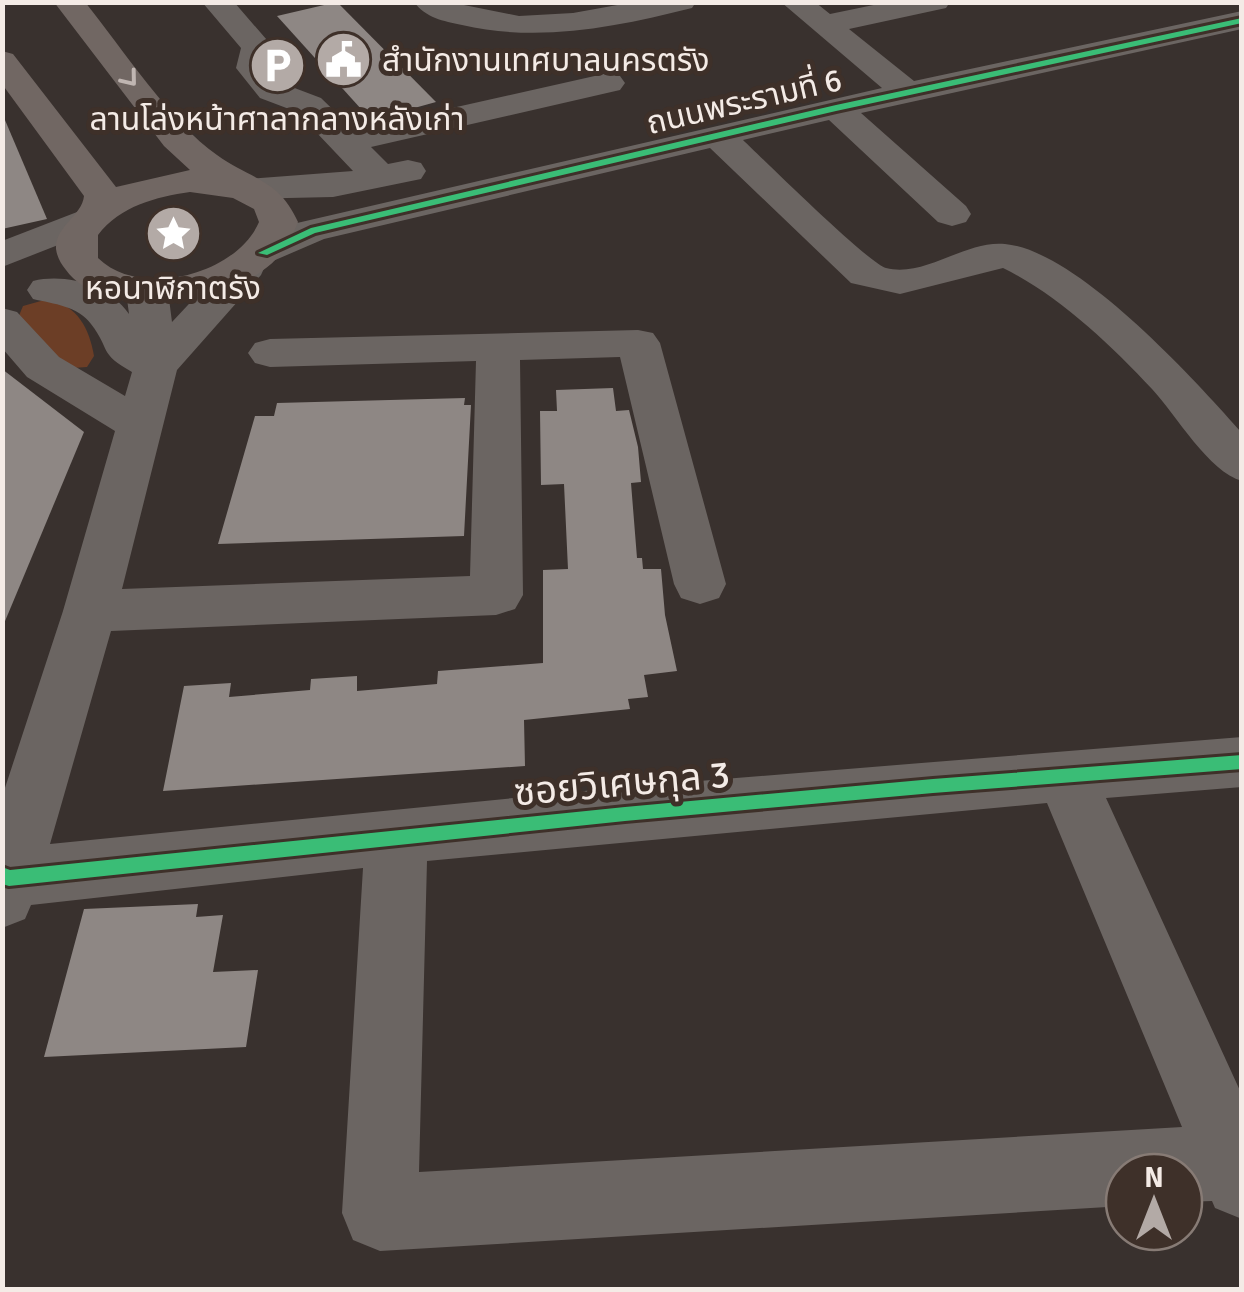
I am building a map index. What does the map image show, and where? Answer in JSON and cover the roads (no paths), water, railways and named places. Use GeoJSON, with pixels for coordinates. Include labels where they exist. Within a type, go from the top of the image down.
{"type":"FeatureCollection","features":[{"type":"Feature","properties":{"kind":"main road"},"geometry":{"type":"LineString","coordinates":[[2,61],[102,196],[96,214],[75,244],[77,262],[91,276],[116,287],[148,291],[183,289],[218,280],[255,259],[278,231],[278,214],[267,198],[204,163],[177,138],[69,2]]}},
{"type":"Feature","properties":{"kind":"main road"},"geometry":{"type":"LineString","coordinates":[[96,214],[158,186],[190,181],[247,188]]}},
{"type":"Feature","properties":{"kind":"street"},"geometry":{"type":"LineString","coordinates":[[217,2],[257,47],[252,68],[272,91],[309,105],[379,177]]}},
{"type":"Feature","properties":{"kind":"street"},"geometry":{"type":"LineString","coordinates":[[429,2],[437,9],[492,25],[554,27],[682,2]]}},
{"type":"Feature","properties":{"kind":"street"},"geometry":{"type":"LineString","coordinates":[[796,2],[893,82]]}},
{"type":"Feature","properties":{"kind":"street"},"geometry":{"type":"LineString","coordinates":[[823,24],[935,2]]}},
{"type":"Feature","properties":{"kind":"street","name":"ถนนพระรามที่ 6"},"geometry":{"type":"LineString","coordinates":[[572,136],[893,82],[1210,11]]}},
{"type":"Feature","properties":{"kind":"street","name":"ถนนพระรามที่ 6"},"geometry":{"type":"LineString","coordinates":[[255,259],[311,231],[836,108],[893,82]]}},
{"type":"Feature","properties":{"kind":"street"},"geometry":{"type":"LineString","coordinates":[[348,142],[608,83]]}},
{"type":"Feature","properties":{"kind":"street"},"geometry":{"type":"LineString","coordinates":[[836,108],[952,214]]}},
{"type":"Feature","properties":{"kind":"street"},"geometry":{"type":"LineString","coordinates":[[716,135],[865,274],[879,281],[899,284],[999,256],[1025,261],[1092,312],[1164,376],[1242,465]]}},
{"type":"Feature","properties":{"kind":"street"},"geometry":{"type":"LineString","coordinates":[[247,188],[332,186],[437,165]]}},
{"type":"Feature","properties":{"kind":"street"},"geometry":{"type":"LineString","coordinates":[[2,256],[96,214]]}},
{"type":"Feature","properties":{"kind":"street"},"geometry":{"type":"LineString","coordinates":[[156,366],[255,259]]}},
{"type":"Feature","properties":{"kind":"street"},"geometry":{"type":"LineString","coordinates":[[2,301],[91,276]]}},
{"type":"Feature","properties":{"kind":"street"},"geometry":{"type":"LineString","coordinates":[[48,290],[74,293],[110,316],[124,350],[156,366]]}},
{"type":"Feature","properties":{"kind":"street"},"geometry":{"type":"LineString","coordinates":[[5,884],[24,762],[90,611],[156,366],[148,291]]}},
{"type":"Feature","properties":{"kind":"street"},"geometry":{"type":"LineString","coordinates":[[2,321],[43,366],[141,426]]}},
{"type":"Feature","properties":{"kind":"street"},"geometry":{"type":"LineString","coordinates":[[270,353],[638,343],[700,584]]}},
{"type":"Feature","properties":{"kind":"street"},"geometry":{"type":"LineString","coordinates":[[90,611],[496,595],[498,346]]}},
{"type":"Feature","properties":{"kind":"street","name":"ซอยวิเศษกุล 3"},"geometry":{"type":"LineString","coordinates":[[5,884],[396,836],[1065,774],[1242,762]]}},
{"type":"Feature","properties":{"kind":"street"},"geometry":{"type":"LineString","coordinates":[[396,836],[380,1213],[1237,1172],[1065,774]]}},
{"type":"Feature","properties":{"kind":"place","name":"สำนักงานเทศบาลนครตรัง"},"geometry":{"type":"Point","coordinates":[343,60]}},
{"type":"Feature","properties":{"kind":"place","name":"ลานโล่งหน้าศาลากลางหลังเก่า"},"geometry":{"type":"Point","coordinates":[277,65]}},
{"type":"Feature","properties":{"kind":"place","name":"หอนาฬิกาตรัง"},"geometry":{"type":"Point","coordinates":[173,234]}}]}
